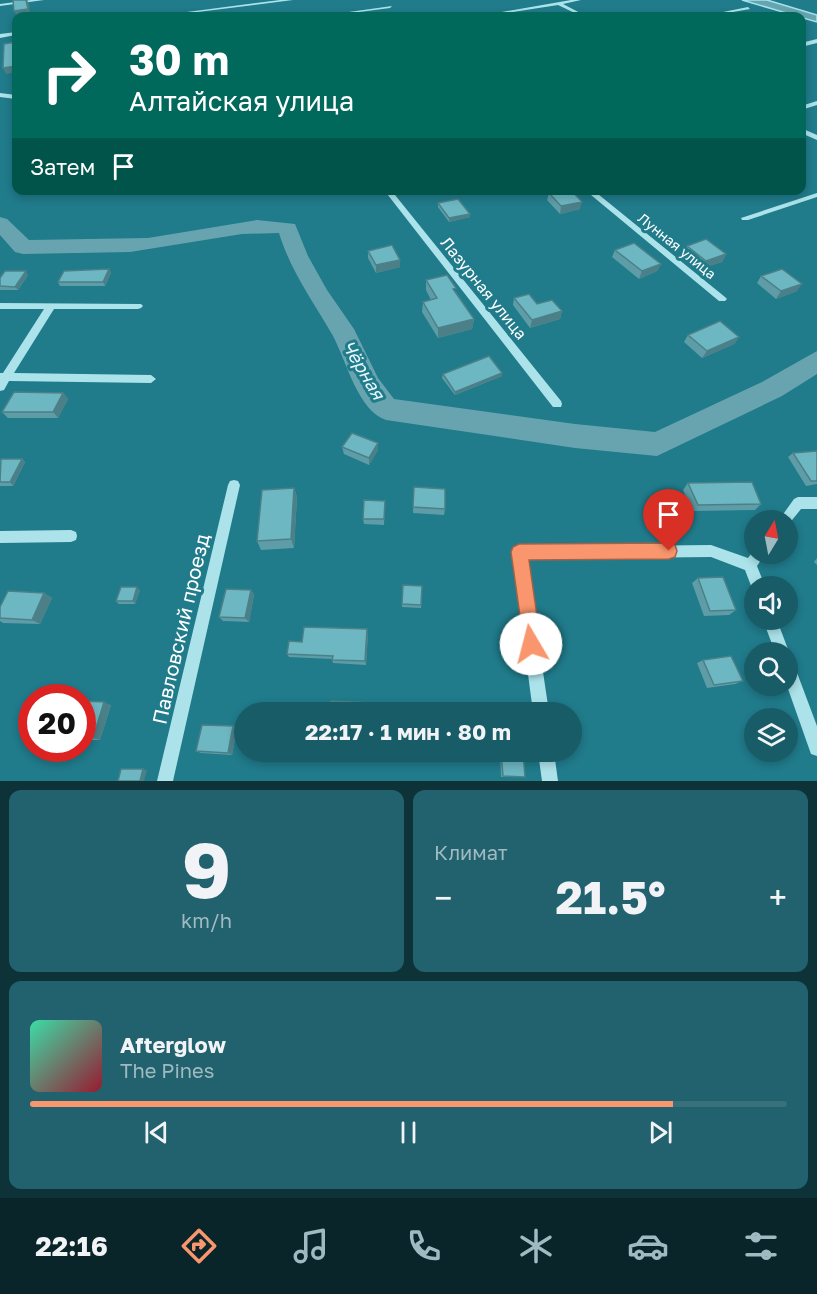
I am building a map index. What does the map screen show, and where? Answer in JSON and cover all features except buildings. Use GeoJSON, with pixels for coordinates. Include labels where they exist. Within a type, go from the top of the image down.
{"type":"FeatureCollection","features":[{"type":"Feature","properties":{"kind":"street"},"geometry":{"type":"LineString","coordinates":[[0,5],[42,0]]}},
{"type":"Feature","properties":{"kind":"street"},"geometry":{"type":"LineString","coordinates":[[192,12],[291,0]]}},
{"type":"Feature","properties":{"kind":"street"},"geometry":{"type":"LineString","coordinates":[[552,0],[576,12]]}},
{"type":"Feature","properties":{"kind":"street"},"geometry":{"type":"LineString","coordinates":[[505,12],[579,0]]}},
{"type":"Feature","properties":{"kind":"street"},"geometry":{"type":"LineString","coordinates":[[366,12],[390,7]]}},
{"type":"Feature","properties":{"kind":"street"},"geometry":{"type":"LineString","coordinates":[[726,12],[748,8]]}},
{"type":"Feature","properties":{"kind":"street","name":"Лазурная улица"},"geometry":{"type":"LineString","coordinates":[[391,195],[557,404]]}},
{"type":"Feature","properties":{"kind":"street","name":"Лунная улица"},"geometry":{"type":"LineString","coordinates":[[594,195],[722,299]]}},
{"type":"Feature","properties":{"kind":"street"},"geometry":{"type":"LineString","coordinates":[[745,218],[817,195]]}},
{"type":"Feature","properties":{"kind":"street"},"geometry":{"type":"LineString","coordinates":[[0,306],[138,306]]}},
{"type":"Feature","properties":{"kind":"street"},"geometry":{"type":"LineString","coordinates":[[0,387],[3,377],[51,306]]}},
{"type":"Feature","properties":{"kind":"street"},"geometry":{"type":"LineString","coordinates":[[3,377],[151,379]]}},
{"type":"Feature","properties":{"kind":"street","name":"Павловский проезд"},"geometry":{"type":"LineString","coordinates":[[165,781],[234,485]]}},
{"type":"Feature","properties":{"kind":"street"},"geometry":{"type":"LineString","coordinates":[[793,510],[798,503],[817,503]]}},
{"type":"Feature","properties":{"kind":"street"},"geometry":{"type":"LineString","coordinates":[[0,537],[71,536]]}},
{"type":"Feature","properties":{"kind":"street"},"geometry":{"type":"LineString","coordinates":[[539,702],[519,552],[711,551],[744,557]]}},
{"type":"Feature","properties":{"kind":"street"},"geometry":{"type":"LineString","coordinates":[[798,695],[817,748]]}},
{"type":"Feature","properties":{"kind":"street"},"geometry":{"type":"LineString","coordinates":[[547,762],[550,781]]}},
{"type":"Feature","properties":{"kind":"water"},"geometry":{"type":"Polygon","coordinates":[[[742,0],[767,0],[817,15],[817,22],[806,19],[806,12],[783,12],[742,0]]]}},
{"type":"Feature","properties":{"kind":"waterway","name":"Чёрная"},"geometry":{"type":"LineString","coordinates":[[0,223],[23,247],[130,246],[257,226],[288,228],[297,256],[317,293],[345,335],[368,384],[386,409],[575,436],[657,444],[772,389],[817,361]]}},
{"type":"Feature","properties":{"kind":"route"},"geometry":{"type":"LineString","coordinates":[[531,644],[519,552],[669,551]]}}]}
